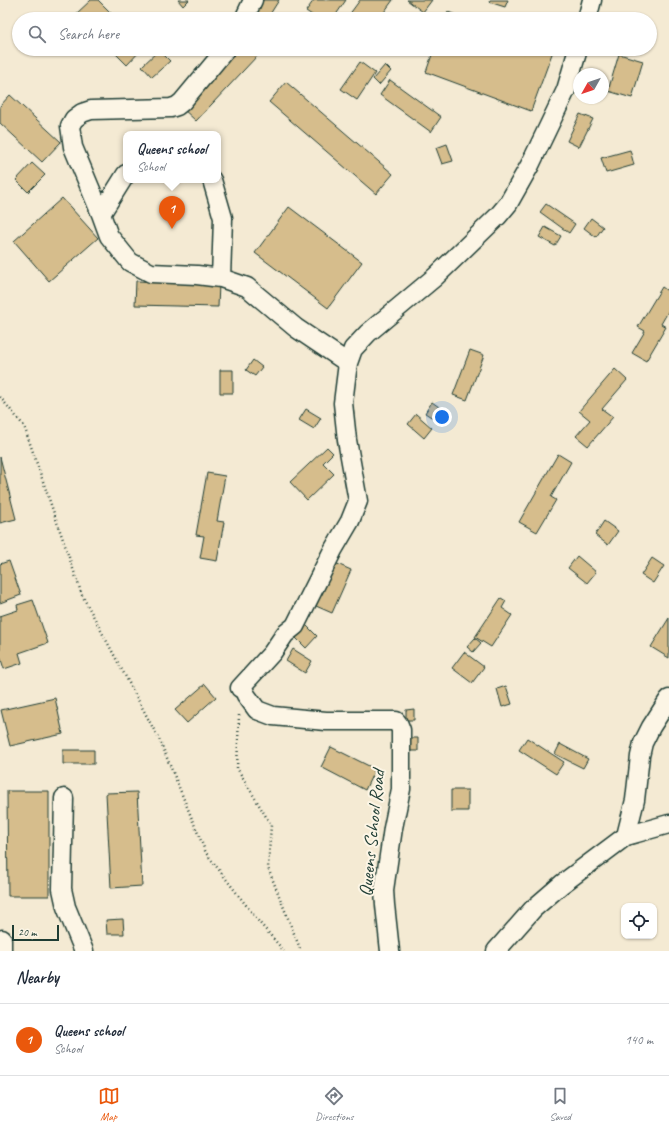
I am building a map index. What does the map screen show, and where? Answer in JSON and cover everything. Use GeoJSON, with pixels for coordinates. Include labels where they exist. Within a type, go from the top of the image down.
{"type":"FeatureCollection","features":[{"type":"Feature","properties":{"kind":"street"},"geometry":{"type":"LineString","coordinates":[[247,12],[253,0]]}},
{"type":"Feature","properties":{"kind":"street"},"geometry":{"type":"LineString","coordinates":[[589,12],[592,0]]}},
{"type":"Feature","properties":{"kind":"street"},"geometry":{"type":"LineString","coordinates":[[220,56],[187,97],[177,106],[171,108],[91,110],[74,119],[70,126],[73,147],[109,236],[130,262],[151,273],[197,275],[221,278],[246,287],[296,328],[348,363]]}},
{"type":"Feature","properties":{"kind":"street"},"geometry":{"type":"LineString","coordinates":[[240,688],[272,652],[285,634],[295,626],[333,550],[350,521],[358,501],[347,440],[343,403],[348,363],[353,349],[368,333],[435,277],[498,216],[508,204],[530,165],[566,90],[576,56]]}},
{"type":"Feature","properties":{"kind":"street"},"geometry":{"type":"LineString","coordinates":[[101,214],[123,179]]}},
{"type":"Feature","properties":{"kind":"street"},"geometry":{"type":"LineString","coordinates":[[213,183],[223,218],[221,278]]}},
{"type":"Feature","properties":{"kind":"street","name":"Queens School Road"},"geometry":{"type":"LineString","coordinates":[[240,688],[244,690],[257,710],[273,716],[326,721],[396,721],[399,725],[401,730],[401,789],[384,890],[390,951]]}},
{"type":"Feature","properties":{"kind":"street"},"geometry":{"type":"LineString","coordinates":[[626,836],[635,800],[640,756],[644,743],[651,727],[669,699]]}},
{"type":"Feature","properties":{"kind":"street"},"geometry":{"type":"LineString","coordinates":[[64,798],[62,889],[66,907],[84,951]]}},
{"type":"Feature","properties":{"kind":"street"},"geometry":{"type":"LineString","coordinates":[[496,951],[533,909],[562,884],[626,836],[669,824]]}},
{"type":"Feature","properties":{"kind":"path"},"geometry":{"type":"LineString","coordinates":[[0,397],[24,426],[82,595],[160,741],[206,853],[259,922],[284,951]]}},
{"type":"Feature","properties":{"kind":"path"},"geometry":{"type":"LineString","coordinates":[[240,688],[238,768],[271,825],[268,868],[301,951]]}},
{"type":"Feature","properties":{"kind":"building"},"geometry":{"type":"Polygon","coordinates":[[[91,0],[98,0],[110,12],[78,12],[91,0]]]}},
{"type":"Feature","properties":{"kind":"building"},"geometry":{"type":"Polygon","coordinates":[[[178,0],[189,0],[183,6],[178,0]]]}},
{"type":"Feature","properties":{"kind":"building"},"geometry":{"type":"Polygon","coordinates":[[[260,0],[279,0],[271,12],[252,12],[260,0]]]}},
{"type":"Feature","properties":{"kind":"building"},"geometry":{"type":"Polygon","coordinates":[[[314,0],[346,0],[338,12],[306,11],[314,0]]]}},
{"type":"Feature","properties":{"kind":"building"},"geometry":{"type":"Polygon","coordinates":[[[360,0],[393,0],[384,12],[351,12],[360,0]]]}},
{"type":"Feature","properties":{"kind":"building"},"geometry":{"type":"Polygon","coordinates":[[[407,0],[432,0],[423,12],[407,0]]]}},
{"type":"Feature","properties":{"kind":"building"},"geometry":{"type":"Polygon","coordinates":[[[490,0],[508,0],[505,7],[489,2],[490,0]]]}},
{"type":"Feature","properties":{"kind":"building"},"geometry":{"type":"Polygon","coordinates":[[[118,56],[135,56],[127,65],[118,56]]]}},
{"type":"Feature","properties":{"kind":"building"},"geometry":{"type":"Polygon","coordinates":[[[153,56],[165,56],[170,61],[152,77],[142,66],[153,56]]]}},
{"type":"Feature","properties":{"kind":"building"},"geometry":{"type":"Polygon","coordinates":[[[231,56],[257,56],[196,121],[182,108],[231,56]]]}},
{"type":"Feature","properties":{"kind":"building"},"geometry":{"type":"Polygon","coordinates":[[[432,56],[551,56],[531,111],[426,72],[432,56]]]}},
{"type":"Feature","properties":{"kind":"building"},"geometry":{"type":"Polygon","coordinates":[[[618,56],[626,56],[643,61],[632,98],[609,91],[618,56]]]}},
{"type":"Feature","properties":{"kind":"building"},"geometry":{"type":"Polygon","coordinates":[[[360,62],[375,73],[357,100],[341,89],[360,62]]]}},
{"type":"Feature","properties":{"kind":"building"},"geometry":{"type":"Polygon","coordinates":[[[385,65],[391,71],[379,85],[373,79],[385,65]]]}},
{"type":"Feature","properties":{"kind":"building"},"geometry":{"type":"Polygon","coordinates":[[[390,80],[441,117],[431,132],[380,95],[390,80]]]}},
{"type":"Feature","properties":{"kind":"building"},"geometry":{"type":"Polygon","coordinates":[[[286,82],[393,174],[376,194],[269,102],[286,82]]]}},
{"type":"Feature","properties":{"kind":"building"},"geometry":{"type":"Polygon","coordinates":[[[10,95],[61,142],[42,162],[0,123],[0,106],[10,95]]]}},
{"type":"Feature","properties":{"kind":"building"},"geometry":{"type":"Polygon","coordinates":[[[580,114],[593,119],[579,147],[567,141],[580,114]]]}},
{"type":"Feature","properties":{"kind":"building"},"geometry":{"type":"Polygon","coordinates":[[[447,144],[453,161],[442,164],[436,148],[447,144]]]}},
{"type":"Feature","properties":{"kind":"building"},"geometry":{"type":"Polygon","coordinates":[[[630,150],[634,165],[606,173],[601,158],[630,150]]]}},
{"type":"Feature","properties":{"kind":"building"},"geometry":{"type":"Polygon","coordinates":[[[32,163],[45,175],[28,192],[16,180],[32,163]]]}},
{"type":"Feature","properties":{"kind":"building"},"geometry":{"type":"Polygon","coordinates":[[[62,198],[98,238],[49,281],[14,241],[62,198]]]}},
{"type":"Feature","properties":{"kind":"building"},"geometry":{"type":"Polygon","coordinates":[[[546,204],[575,224],[569,233],[540,212],[546,204]]]}},
{"type":"Feature","properties":{"kind":"building"},"geometry":{"type":"Polygon","coordinates":[[[289,207],[362,262],[328,308],[255,253],[289,207]]]}},
{"type":"Feature","properties":{"kind":"building"},"geometry":{"type":"Polygon","coordinates":[[[591,218],[603,227],[596,237],[584,228],[591,218]]]}},
{"type":"Feature","properties":{"kind":"building"},"geometry":{"type":"Polygon","coordinates":[[[545,227],[561,236],[555,246],[539,237],[545,227]]]}},
{"type":"Feature","properties":{"kind":"building"},"geometry":{"type":"Polygon","coordinates":[[[136,281],[219,284],[218,307],[135,305],[136,281]]]}},
{"type":"Feature","properties":{"kind":"building"},"geometry":{"type":"Polygon","coordinates":[[[662,287],[669,292],[669,310],[661,324],[666,327],[646,361],[632,353],[645,331],[638,327],[662,287]]]}},
{"type":"Feature","properties":{"kind":"building"},"geometry":{"type":"Polygon","coordinates":[[[470,350],[484,355],[467,400],[453,395],[470,350]]]}},
{"type":"Feature","properties":{"kind":"building"},"geometry":{"type":"Polygon","coordinates":[[[253,360],[262,367],[255,376],[246,370],[253,360]]]}},
{"type":"Feature","properties":{"kind":"building"},"geometry":{"type":"Polygon","coordinates":[[[615,369],[627,380],[602,409],[613,417],[588,446],[576,436],[590,420],[579,411],[615,369]]]}},
{"type":"Feature","properties":{"kind":"building"},"geometry":{"type":"Polygon","coordinates":[[[220,370],[233,370],[233,393],[220,393],[220,370]]]}},
{"type":"Feature","properties":{"kind":"building"},"geometry":{"type":"Polygon","coordinates":[[[432,402],[449,414],[442,424],[425,413],[432,402]]]}},
{"type":"Feature","properties":{"kind":"building"},"geometry":{"type":"Polygon","coordinates":[[[306,409],[321,418],[314,429],[299,420],[306,409]]]}},
{"type":"Feature","properties":{"kind":"building"},"geometry":{"type":"Polygon","coordinates":[[[416,414],[432,428],[424,438],[408,424],[416,414]]]}},
{"type":"Feature","properties":{"kind":"building"},"geometry":{"type":"Polygon","coordinates":[[[327,447],[333,453],[323,463],[334,474],[307,500],[290,482],[327,447]]]}},
{"type":"Feature","properties":{"kind":"building"},"geometry":{"type":"Polygon","coordinates":[[[558,454],[571,462],[551,497],[556,500],[537,532],[519,522],[558,454]]]}},
{"type":"Feature","properties":{"kind":"building"},"geometry":{"type":"Polygon","coordinates":[[[0,457],[16,519],[0,523],[0,457]]]}},
{"type":"Feature","properties":{"kind":"building"},"geometry":{"type":"Polygon","coordinates":[[[207,473],[225,476],[217,521],[224,522],[217,561],[200,558],[204,536],[196,535],[207,473]]]}},
{"type":"Feature","properties":{"kind":"building"},"geometry":{"type":"Polygon","coordinates":[[[604,521],[618,531],[608,545],[595,535],[604,521]]]}},
{"type":"Feature","properties":{"kind":"building"},"geometry":{"type":"Polygon","coordinates":[[[577,556],[596,572],[587,583],[568,568],[577,556]]]}},
{"type":"Feature","properties":{"kind":"building"},"geometry":{"type":"Polygon","coordinates":[[[652,558],[664,566],[653,583],[641,575],[652,558]]]}},
{"type":"Feature","properties":{"kind":"building"},"geometry":{"type":"Polygon","coordinates":[[[9,561],[21,595],[0,603],[0,564],[9,561]]]}},
{"type":"Feature","properties":{"kind":"building"},"geometry":{"type":"Polygon","coordinates":[[[335,563],[351,570],[332,613],[316,606],[335,563]]]}},
{"type":"Feature","properties":{"kind":"building"},"geometry":{"type":"Polygon","coordinates":[[[501,598],[506,601],[502,608],[512,615],[491,647],[475,637],[501,598]]]}},
{"type":"Feature","properties":{"kind":"building"},"geometry":{"type":"Polygon","coordinates":[[[33,600],[48,643],[19,653],[22,663],[4,669],[0,656],[0,616],[18,610],[17,605],[33,600]]]}},
{"type":"Feature","properties":{"kind":"building"},"geometry":{"type":"Polygon","coordinates":[[[669,618],[669,658],[651,647],[669,618]]]}},
{"type":"Feature","properties":{"kind":"building"},"geometry":{"type":"Polygon","coordinates":[[[304,623],[317,636],[306,648],[293,635],[304,623]]]}},
{"type":"Feature","properties":{"kind":"building"},"geometry":{"type":"Polygon","coordinates":[[[475,638],[481,643],[473,652],[467,647],[475,638]]]}},
{"type":"Feature","properties":{"kind":"building"},"geometry":{"type":"Polygon","coordinates":[[[293,649],[312,661],[305,673],[286,661],[293,649]]]}},
{"type":"Feature","properties":{"kind":"building"},"geometry":{"type":"Polygon","coordinates":[[[464,652],[484,667],[472,683],[452,668],[464,652]]]}},
{"type":"Feature","properties":{"kind":"building"},"geometry":{"type":"Polygon","coordinates":[[[205,684],[216,697],[187,723],[175,710],[205,684]]]}},
{"type":"Feature","properties":{"kind":"building"},"geometry":{"type":"Polygon","coordinates":[[[506,686],[512,704],[502,707],[497,689],[506,686]]]}},
{"type":"Feature","properties":{"kind":"building"},"geometry":{"type":"Polygon","coordinates":[[[55,698],[63,734],[10,746],[1,710],[55,698]]]}},
{"type":"Feature","properties":{"kind":"building"},"geometry":{"type":"Polygon","coordinates":[[[414,709],[414,720],[406,720],[406,710],[414,709]]]}},
{"type":"Feature","properties":{"kind":"building"},"geometry":{"type":"Polygon","coordinates":[[[406,738],[418,738],[418,751],[405,751],[406,738]]]}},
{"type":"Feature","properties":{"kind":"building"},"geometry":{"type":"Polygon","coordinates":[[[527,738],[564,762],[556,774],[519,750],[527,738]]]}},
{"type":"Feature","properties":{"kind":"building"},"geometry":{"type":"Polygon","coordinates":[[[560,744],[588,759],[583,768],[555,754],[560,744]]]}},
{"type":"Feature","properties":{"kind":"building"},"geometry":{"type":"Polygon","coordinates":[[[331,747],[375,769],[365,790],[321,767],[331,747]]]}},
{"type":"Feature","properties":{"kind":"building"},"geometry":{"type":"Polygon","coordinates":[[[63,750],[94,750],[94,764],[63,764],[63,750]]]}},
{"type":"Feature","properties":{"kind":"building"},"geometry":{"type":"Polygon","coordinates":[[[451,790],[468,790],[468,811],[451,811],[451,790]]]}},
{"type":"Feature","properties":{"kind":"building"},"geometry":{"type":"Polygon","coordinates":[[[7,791],[49,791],[49,896],[8,896],[7,791]]]}},
{"type":"Feature","properties":{"kind":"building"},"geometry":{"type":"Polygon","coordinates":[[[137,792],[142,886],[111,888],[106,793],[137,792]]]}},
{"type":"Feature","properties":{"kind":"building"},"geometry":{"type":"Polygon","coordinates":[[[123,919],[124,934],[107,934],[106,920],[123,919]]]}},
{"type":"Feature","properties":{"kind":"place","name":"Queens school"},"geometry":{"type":"Point","coordinates":[172,229]}}]}
